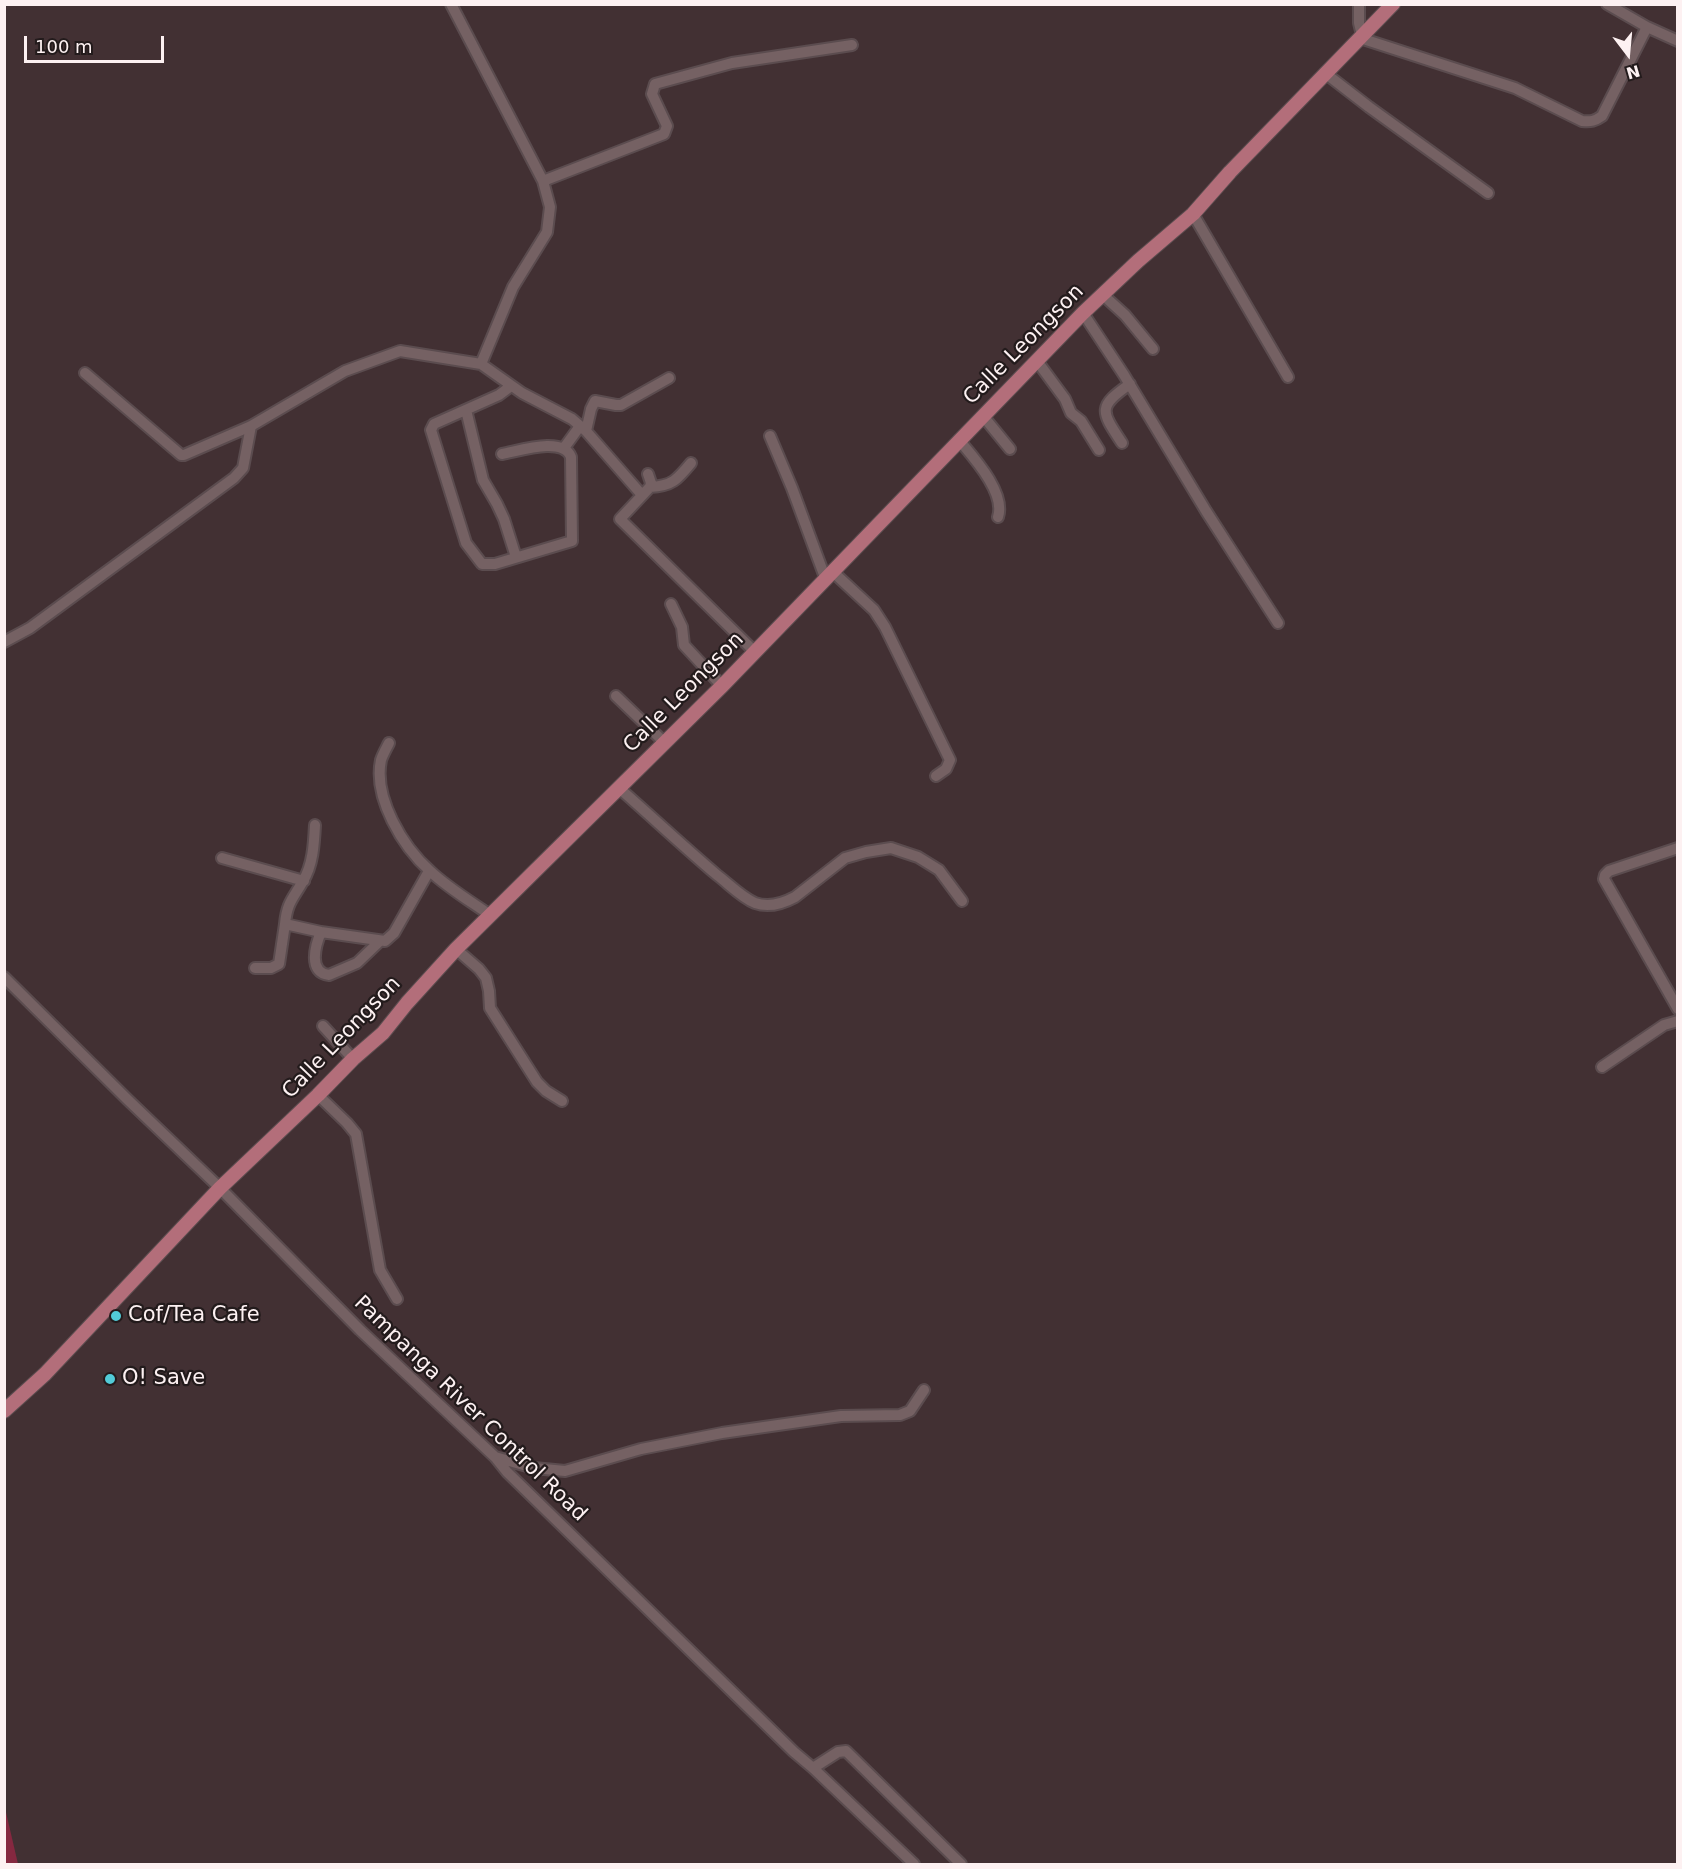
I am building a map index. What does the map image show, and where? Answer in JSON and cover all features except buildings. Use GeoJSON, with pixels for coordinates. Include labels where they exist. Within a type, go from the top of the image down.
{"type":"FeatureCollection","features":[{"type":"Feature","properties":{"kind":"main road","name":"Calle Leongson"},"geometry":{"type":"LineString","coordinates":[[4,1411],[45,1374],[220,1188],[353,1059],[383,1033],[456,949],[722,686],[1083,313],[1138,261],[1193,214],[1230,172],[1394,4]]}},
{"type":"Feature","properties":{"kind":"street"},"geometry":{"type":"LineString","coordinates":[[451,4],[543,181],[550,207],[547,232],[513,287],[481,364]]}},
{"type":"Feature","properties":{"kind":"street"},"geometry":{"type":"LineString","coordinates":[[1359,4],[1361,36],[1515,88],[1582,121],[1590,122],[1602,116],[1647,27]]}},
{"type":"Feature","properties":{"kind":"street"},"geometry":{"type":"LineString","coordinates":[[1607,4],[1677,41]]}},
{"type":"Feature","properties":{"kind":"street"},"geometry":{"type":"LineString","coordinates":[[543,181],[664,134],[667,126],[652,94],[655,84],[732,63],[852,45]]}},
{"type":"Feature","properties":{"kind":"street"},"geometry":{"type":"LineString","coordinates":[[1325,73],[1369,108],[1488,193]]}},
{"type":"Feature","properties":{"kind":"street"},"geometry":{"type":"LineString","coordinates":[[1193,214],[1288,377]]}},
{"type":"Feature","properties":{"kind":"street"},"geometry":{"type":"LineString","coordinates":[[1103,295],[1125,315],[1153,349]]}},
{"type":"Feature","properties":{"kind":"street"},"geometry":{"type":"LineString","coordinates":[[1083,313],[1130,384],[1206,512],[1278,623]]}},
{"type":"Feature","properties":{"kind":"street"},"geometry":{"type":"LineString","coordinates":[[86,373],[181,455],[251,426],[345,371],[400,351],[481,364],[511,386],[572,419],[646,491]]}},
{"type":"Feature","properties":{"kind":"street"},"geometry":{"type":"LineString","coordinates":[[1037,362],[1065,399],[1071,413],[1081,421],[1099,450]]}},
{"type":"Feature","properties":{"kind":"street"},"geometry":{"type":"LineString","coordinates":[[564,448],[583,428],[595,401],[621,405],[669,378]]}},
{"type":"Feature","properties":{"kind":"street"},"geometry":{"type":"LineString","coordinates":[[1122,443],[1105,414],[1109,400],[1130,384]]}},
{"type":"Feature","properties":{"kind":"street"},"geometry":{"type":"LineString","coordinates":[[502,454],[548,446],[568,450],[571,457],[572,541],[495,564],[482,564],[466,543],[431,430],[434,424],[499,395],[511,386]]}},
{"type":"Feature","properties":{"kind":"street"},"geometry":{"type":"LineString","coordinates":[[466,410],[483,480],[497,504],[516,557]]}},
{"type":"Feature","properties":{"kind":"street"},"geometry":{"type":"LineString","coordinates":[[983,416],[1010,449]]}},
{"type":"Feature","properties":{"kind":"street"},"geometry":{"type":"LineString","coordinates":[[4,642],[30,628],[234,478],[243,468],[251,426]]}},
{"type":"Feature","properties":{"kind":"street"},"geometry":{"type":"LineString","coordinates":[[771,436],[829,576],[874,610],[911,676],[951,760],[936,776]]}},
{"type":"Feature","properties":{"kind":"street"},"geometry":{"type":"LineString","coordinates":[[959,440],[985,473],[1000,504],[1001,510],[998,517]]}},
{"type":"Feature","properties":{"kind":"street"},"geometry":{"type":"LineString","coordinates":[[646,491],[673,482],[691,463]]}},
{"type":"Feature","properties":{"kind":"street"},"geometry":{"type":"LineString","coordinates":[[648,474],[651,483],[621,519],[754,652]]}},
{"type":"Feature","properties":{"kind":"street"},"geometry":{"type":"LineString","coordinates":[[671,604],[682,627],[684,645],[722,686]]}},
{"type":"Feature","properties":{"kind":"street"},"geometry":{"type":"LineString","coordinates":[[616,696],[665,743]]}},
{"type":"Feature","properties":{"kind":"street"},"geometry":{"type":"LineString","coordinates":[[388,743],[381,759],[380,773],[385,801],[404,841],[429,871],[490,915]]}},
{"type":"Feature","properties":{"kind":"street"},"geometry":{"type":"LineString","coordinates":[[619,788],[708,867],[754,903],[777,905],[788,901],[845,858],[891,848],[918,857],[939,870],[962,901]]}},
{"type":"Feature","properties":{"kind":"street"},"geometry":{"type":"LineString","coordinates":[[255,968],[271,968],[279,964],[286,910],[310,867],[315,825]]}},
{"type":"Feature","properties":{"kind":"street"},"geometry":{"type":"LineString","coordinates":[[1677,848],[1609,871],[1604,879],[1677,1009]]}},
{"type":"Feature","properties":{"kind":"street"},"geometry":{"type":"LineString","coordinates":[[222,858],[304,881]]}},
{"type":"Feature","properties":{"kind":"street"},"geometry":{"type":"LineString","coordinates":[[285,924],[321,932],[385,941],[394,933],[429,871]]}},
{"type":"Feature","properties":{"kind":"street"},"geometry":{"type":"LineString","coordinates":[[321,932],[315,960],[318,970],[324,975],[357,963],[380,941]]}},
{"type":"Feature","properties":{"kind":"street"},"geometry":{"type":"LineString","coordinates":[[456,949],[486,978],[490,1008],[537,1082],[562,1101]]}},
{"type":"Feature","properties":{"kind":"street","name":"Pampanga River Control Road"},"geometry":{"type":"LineString","coordinates":[[4,977],[220,1188],[360,1330],[495,1457],[507,1472],[794,1752],[914,1864]]}},
{"type":"Feature","properties":{"kind":"street"},"geometry":{"type":"LineString","coordinates":[[1602,1067],[1664,1025],[1677,1021]]}},
{"type":"Feature","properties":{"kind":"street"},"geometry":{"type":"LineString","coordinates":[[323,1026],[353,1059]]}},
{"type":"Feature","properties":{"kind":"street"},"geometry":{"type":"LineString","coordinates":[[318,1095],[356,1134],[380,1270],[397,1299]]}},
{"type":"Feature","properties":{"kind":"street"},"geometry":{"type":"LineString","coordinates":[[495,1457],[534,1468],[565,1472],[641,1449],[722,1433],[841,1416],[900,1415],[910,1411],[924,1390]]}},
{"type":"Feature","properties":{"kind":"street"},"geometry":{"type":"LineString","coordinates":[[813,1768],[838,1752],[846,1750],[961,1864]]}},
{"type":"Feature","properties":{"kind":"shaded area"},"geometry":{"type":"Polygon","coordinates":[[[5,1808],[18,1864],[5,1864],[5,1808]]]}},
{"type":"Feature","properties":{"kind":"place","name":"Cof/Tea Cafe"},"geometry":{"type":"Point","coordinates":[116,1316]}},
{"type":"Feature","properties":{"kind":"place","name":"O! Save"},"geometry":{"type":"Point","coordinates":[110,1379]}}]}
